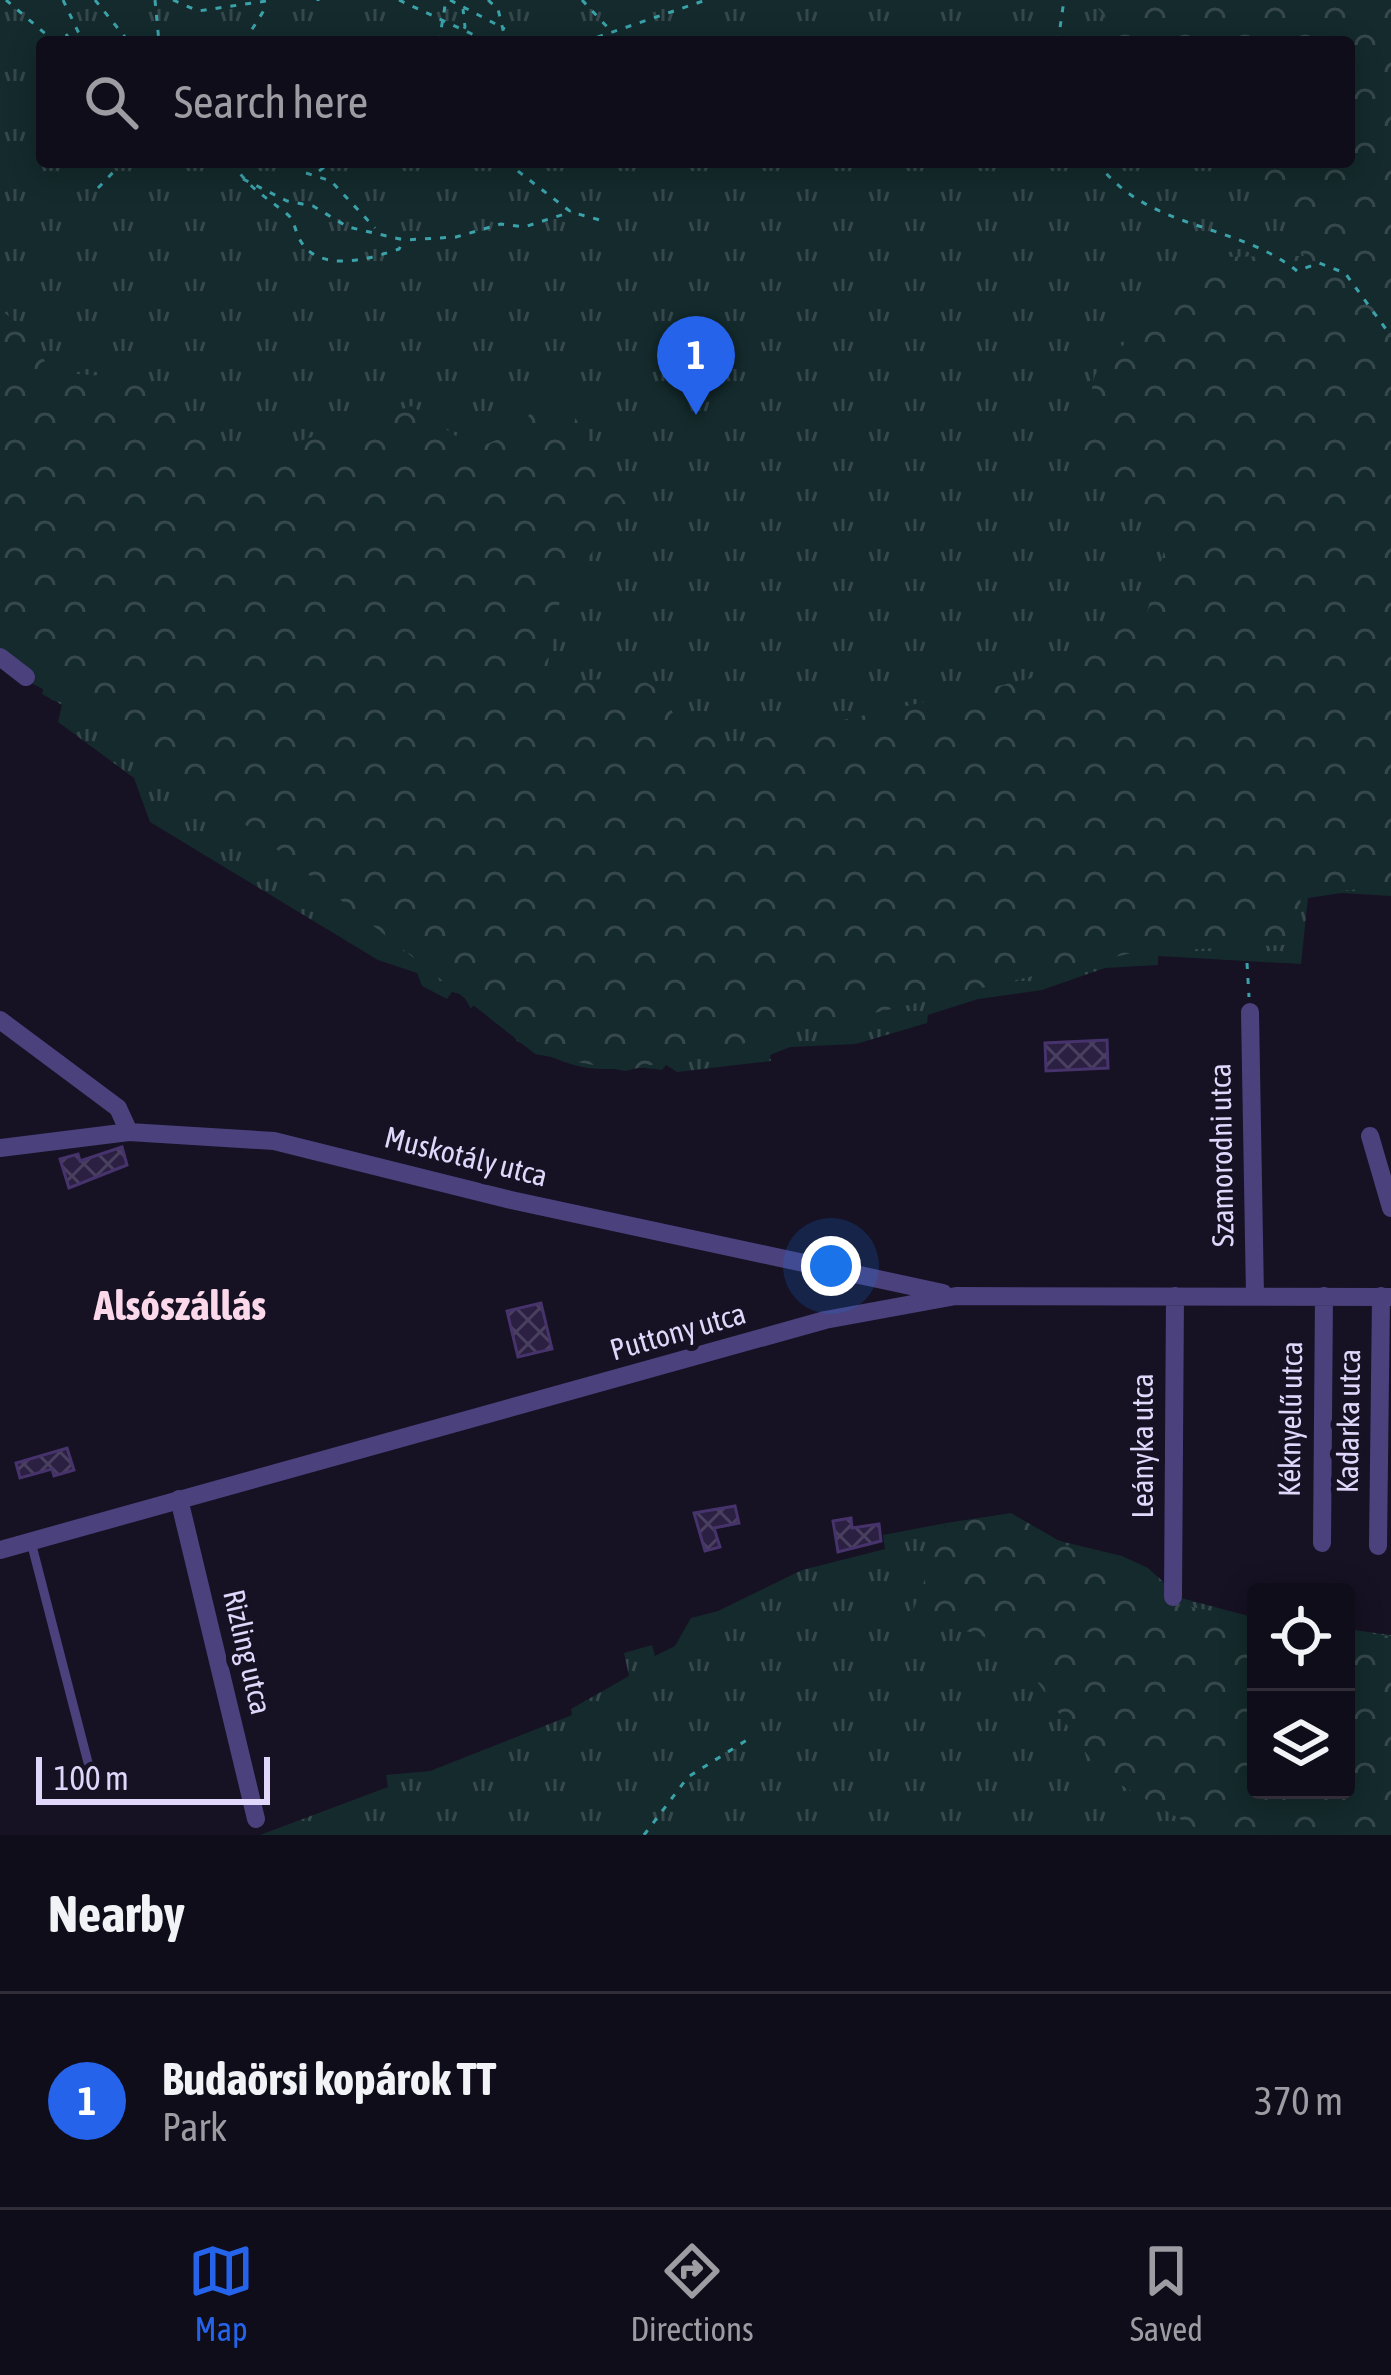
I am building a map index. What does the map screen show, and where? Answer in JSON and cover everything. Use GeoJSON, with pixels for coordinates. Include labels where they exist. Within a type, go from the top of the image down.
{"type":"FeatureCollection","features":[{"type":"Feature","properties":{"kind":"street"},"geometry":{"type":"LineString","coordinates":[[0,657],[26,676]]}},
{"type":"Feature","properties":{"kind":"street","name":"Szamorodni utca"},"geometry":{"type":"LineString","coordinates":[[1250,1012],[1255,1296]]}},
{"type":"Feature","properties":{"kind":"street"},"geometry":{"type":"LineString","coordinates":[[0,1020],[118,1108],[129,1132]]}},
{"type":"Feature","properties":{"kind":"street","name":"Muskotály utca"},"geometry":{"type":"LineString","coordinates":[[0,1148],[129,1132],[274,1142],[512,1201],[956,1296]]}},
{"type":"Feature","properties":{"kind":"street"},"geometry":{"type":"LineString","coordinates":[[1370,1136],[1391,1208]]}},
{"type":"Feature","properties":{"kind":"street","name":"Puttony utca"},"geometry":{"type":"LineString","coordinates":[[0,1550],[825,1320],[956,1296],[1386,1297]]}},
{"type":"Feature","properties":{"kind":"street","name":"Leányka utca"},"geometry":{"type":"LineString","coordinates":[[1173,1597],[1175,1296]]}},
{"type":"Feature","properties":{"kind":"street","name":"Kéknyelű utca"},"geometry":{"type":"LineString","coordinates":[[1322,1543],[1324,1296]]}},
{"type":"Feature","properties":{"kind":"street","name":"Kadarka utca"},"geometry":{"type":"LineString","coordinates":[[1378,1546],[1386,1297]]}},
{"type":"Feature","properties":{"kind":"street","name":"Rizling utca"},"geometry":{"type":"LineString","coordinates":[[179,1499],[256,1819]]}},
{"type":"Feature","properties":{"kind":"lane"},"geometry":{"type":"LineString","coordinates":[[31,1542],[92,1778]]}},
{"type":"Feature","properties":{"kind":"path"},"geometry":{"type":"LineString","coordinates":[[6,0],[48,36]]}},
{"type":"Feature","properties":{"kind":"path"},"geometry":{"type":"LineString","coordinates":[[63,0],[80,36]]}},
{"type":"Feature","properties":{"kind":"path"},"geometry":{"type":"LineString","coordinates":[[95,0],[124,36]]}},
{"type":"Feature","properties":{"kind":"path"},"geometry":{"type":"LineString","coordinates":[[155,0],[158,36]]}},
{"type":"Feature","properties":{"kind":"path"},"geometry":{"type":"LineString","coordinates":[[173,0],[198,11],[271,2]]}},
{"type":"Feature","properties":{"kind":"path"},"geometry":{"type":"LineString","coordinates":[[399,0],[475,36]]}},
{"type":"Feature","properties":{"kind":"path"},"geometry":{"type":"LineString","coordinates":[[441,36],[448,0],[505,29]]}},
{"type":"Feature","properties":{"kind":"path"},"geometry":{"type":"LineString","coordinates":[[488,0],[506,36]]}},
{"type":"Feature","properties":{"kind":"path"},"geometry":{"type":"LineString","coordinates":[[582,0],[590,3],[613,32]]}},
{"type":"Feature","properties":{"kind":"path"},"geometry":{"type":"LineString","coordinates":[[601,36],[706,0]]}},
{"type":"Feature","properties":{"kind":"path"},"geometry":{"type":"LineString","coordinates":[[1059,36],[1064,0]]}},
{"type":"Feature","properties":{"kind":"path"},"geometry":{"type":"LineString","coordinates":[[248,36],[271,2]]}},
{"type":"Feature","properties":{"kind":"path"},"geometry":{"type":"LineString","coordinates":[[461,36],[463,8]]}},
{"type":"Feature","properties":{"kind":"path"},"geometry":{"type":"LineString","coordinates":[[98,188],[117,168]]}},
{"type":"Feature","properties":{"kind":"path"},"geometry":{"type":"LineString","coordinates":[[236,168],[259,197],[290,217],[305,248],[332,261],[375,257],[398,250],[404,240]]}},
{"type":"Feature","properties":{"kind":"path"},"geometry":{"type":"LineString","coordinates":[[306,173],[322,168]]}},
{"type":"Feature","properties":{"kind":"path"},"geometry":{"type":"LineString","coordinates":[[514,168],[571,212],[600,220]]}},
{"type":"Feature","properties":{"kind":"path"},"geometry":{"type":"LineString","coordinates":[[1102,168],[1160,215],[1262,247],[1297,271],[1319,263],[1345,273],[1391,336]]}},
{"type":"Feature","properties":{"kind":"path"},"geometry":{"type":"LineString","coordinates":[[316,172],[376,230]]}},
{"type":"Feature","properties":{"kind":"path"},"geometry":{"type":"LineString","coordinates":[[243,179],[287,202],[313,206],[345,225],[404,240],[456,236],[501,224],[524,227],[571,212]]}},
{"type":"Feature","properties":{"kind":"path"},"geometry":{"type":"LineString","coordinates":[[1246,963],[1250,1012]]}},
{"type":"Feature","properties":{"kind":"path"},"geometry":{"type":"LineString","coordinates":[[644,1835],[688,1777],[750,1738]]}},
{"type":"Feature","properties":{"kind":"green space"},"geometry":{"type":"Polygon","coordinates":[[[0,0],[1391,0],[1391,896],[1342,893],[1308,898],[1301,964],[1158,956],[1158,965],[1105,968],[1042,990],[978,999],[928,1015],[927,1023],[856,1044],[790,1047],[770,1055],[771,1061],[677,1072],[666,1065],[662,1070],[579,1066],[516,1041],[514,1031],[475,1003],[471,1009],[463,995],[452,992],[447,999],[422,986],[417,973],[378,960],[150,822],[134,778],[58,722],[62,705],[42,694],[43,689],[0,668],[0,0]]]}},
{"type":"Feature","properties":{"kind":"green space"},"geometry":{"type":"Polygon","coordinates":[[[1092,0],[1391,0],[1391,886],[1300,895],[1303,944],[1136,952],[625,1071],[535,1054],[0,630],[0,309],[24,329],[52,372],[129,378],[225,452],[244,458],[412,406],[475,449],[501,438],[557,392],[627,504],[561,595],[546,673],[579,681],[636,676],[662,692],[676,719],[725,746],[1029,679],[1146,616],[1170,529],[1077,455],[1095,375],[1206,257],[1304,256],[1254,168],[1355,168],[1355,36],[1119,36],[1092,0]]]}},
{"type":"Feature","properties":{"kind":"green space"},"geometry":{"type":"Polygon","coordinates":[[[1011,1513],[1163,1601],[1247,1618],[1247,1799],[1355,1799],[1355,1632],[1391,1636],[1391,1824],[1362,1835],[1208,1835],[1100,1773],[1021,1658],[979,1634],[910,1619],[946,1523],[1011,1513]]]}},
{"type":"Feature","properties":{"kind":"green space"},"geometry":{"type":"Polygon","coordinates":[[[946,1523],[944,1527],[1039,1536],[1122,1556],[1148,1568],[1181,1598],[1247,1616],[1247,1799],[1355,1799],[1355,1630],[1391,1635],[1391,1835],[260,1835],[388,1787],[386,1775],[430,1771],[572,1715],[571,1709],[629,1676],[624,1653],[652,1645],[655,1656],[675,1646],[691,1618],[718,1611],[802,1570],[885,1549],[883,1535],[946,1523]]]}},
{"type":"Feature","properties":{"kind":"building"},"geometry":{"type":"Polygon","coordinates":[[[1107,1040],[1108,1068],[1046,1071],[1045,1043],[1107,1040]]]}},
{"type":"Feature","properties":{"kind":"building"},"geometry":{"type":"Polygon","coordinates":[[[122,1147],[127,1165],[69,1188],[60,1159],[78,1154],[80,1161],[122,1147]]]}},
{"type":"Feature","properties":{"kind":"building"},"geometry":{"type":"Polygon","coordinates":[[[541,1303],[552,1349],[518,1357],[507,1311],[541,1303]]]}},
{"type":"Feature","properties":{"kind":"building"},"geometry":{"type":"Polygon","coordinates":[[[67,1448],[74,1470],[54,1476],[52,1469],[20,1478],[16,1463],[67,1448]]]}},
{"type":"Feature","properties":{"kind":"building"},"geometry":{"type":"Polygon","coordinates":[[[735,1506],[739,1523],[714,1528],[720,1547],[705,1551],[694,1513],[735,1506]]]}},
{"type":"Feature","properties":{"kind":"building"},"geometry":{"type":"Polygon","coordinates":[[[851,1518],[852,1528],[879,1524],[881,1541],[838,1552],[833,1521],[851,1518]]]}},
{"type":"Feature","properties":{"kind":"place","name":"Budaörsi kopárok TT"},"geometry":{"type":"Point","coordinates":[696,415]}},
{"type":"Feature","properties":{"kind":"district","name":"Alsószállás"},"geometry":{"type":"Point","coordinates":[180,1305]}}]}
